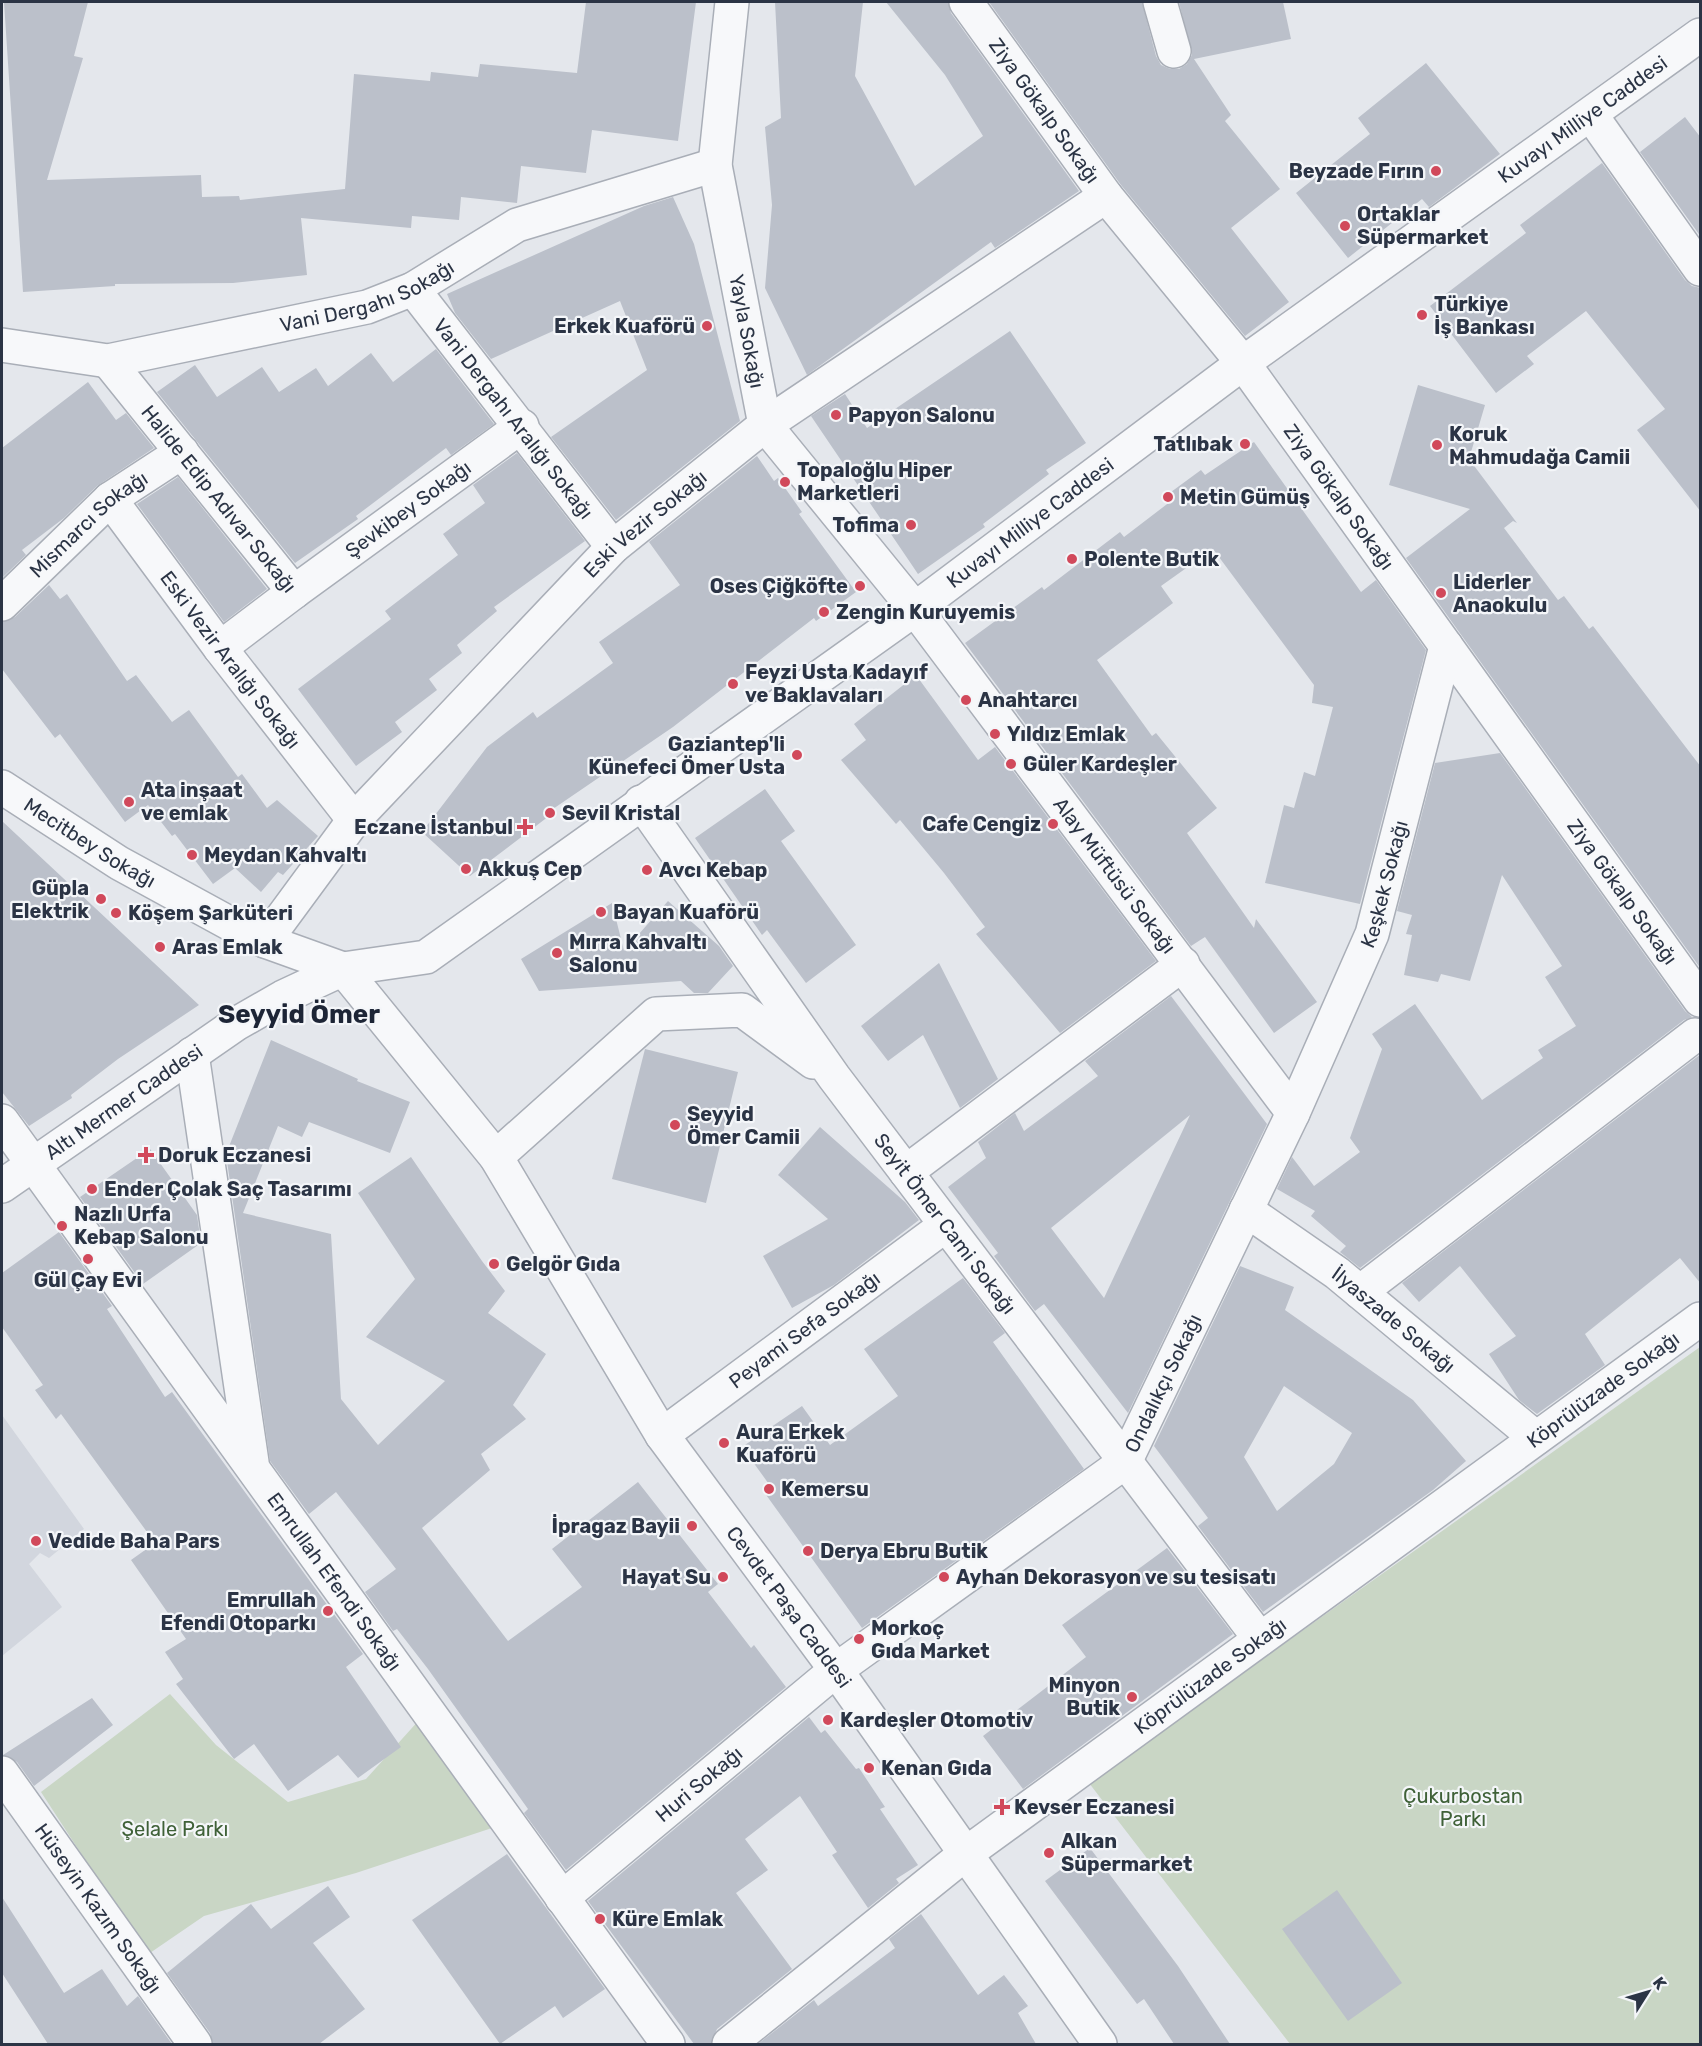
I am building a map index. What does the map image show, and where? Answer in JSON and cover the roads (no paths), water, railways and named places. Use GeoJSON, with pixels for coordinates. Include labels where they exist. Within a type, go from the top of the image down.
{"type":"FeatureCollection","features":[{"type":"Feature","properties":{"kind":"street","name":"Yayla Sokağı"},"geometry":{"type":"LineString","coordinates":[[732,2],[715,165],[765,425],[915,609]]}},
{"type":"Feature","properties":{"kind":"street","name":"Ziya Gökalp Sokağı"},"geometry":{"type":"LineString","coordinates":[[966,2],[1106,196],[1243,363],[1701,1000]]}},
{"type":"Feature","properties":{"kind":"street"},"geometry":{"type":"LineString","coordinates":[[1160,2],[1174,51]]}},
{"type":"Feature","properties":{"kind":"street","name":"Kuvayı Milliye Caddesi"},"geometry":{"type":"LineString","coordinates":[[343,969],[426,957],[915,609],[1243,363],[1701,35]]}},
{"type":"Feature","properties":{"kind":"street"},"geometry":{"type":"LineString","coordinates":[[1591,115],[1701,269]]}},
{"type":"Feature","properties":{"kind":"street","name":"Vani Dergahı Sokağı"},"geometry":{"type":"LineString","coordinates":[[2,345],[108,361],[367,307],[413,289],[517,225],[715,165]]}},
{"type":"Feature","properties":{"kind":"street","name":"Eski Vezir Sokağı"},"geometry":{"type":"LineString","coordinates":[[265,941],[354,820],[613,547],[765,425],[1106,196]]}},
{"type":"Feature","properties":{"kind":"street","name":"Vani Dergahı Aralığı Sokağı"},"geometry":{"type":"LineString","coordinates":[[413,289],[522,426],[613,547]]}},
{"type":"Feature","properties":{"kind":"street","name":"Halide Edip Adıvar Sokağı"},"geometry":{"type":"LineString","coordinates":[[108,361],[294,592],[220,648]]}},
{"type":"Feature","properties":{"kind":"street","name":"Şevkibey Sokağı"},"geometry":{"type":"LineString","coordinates":[[294,592],[522,426]]}},
{"type":"Feature","properties":{"kind":"street","name":"Mismarcı Sokağı"},"geometry":{"type":"LineString","coordinates":[[2,604],[110,498],[182,452]]}},
{"type":"Feature","properties":{"kind":"street","name":"Eski Vezir Aralığı Sokağı"},"geometry":{"type":"LineString","coordinates":[[110,498],[220,648],[354,820]]}},
{"type":"Feature","properties":{"kind":"street","name":"Alay Müftüsü Sokağı"},"geometry":{"type":"LineString","coordinates":[[915,609],[1293,1113]]}},
{"type":"Feature","properties":{"kind":"street","name":"Keşkek Sokağı"},"geometry":{"type":"LineString","coordinates":[[1293,1113],[1372,934],[1446,646]]}},
{"type":"Feature","properties":{"kind":"street","name":"Meсitbey Sokağı"},"geometry":{"type":"LineString","coordinates":[[2,787],[119,863],[265,941],[343,969]]}},
{"type":"Feature","properties":{"kind":"street","name":"Seyit Ömer Cami Sokağı"},"geometry":{"type":"LineString","coordinates":[[641,802],[834,1077],[1260,1639]]}},
{"type":"Feature","properties":{"kind":"street"},"geometry":{"type":"LineString","coordinates":[[906,1172],[1183,964]]}},
{"type":"Feature","properties":{"kind":"street","name":"Altı Mermer Caddesi"},"geometry":{"type":"LineString","coordinates":[[2,1186],[236,1024],[283,997],[343,969]]}},
{"type":"Feature","properties":{"kind":"street","name":"Cevdet Paşa Caddesi"},"geometry":{"type":"LineString","coordinates":[[343,969],[496,1157],[662,1436],[836,1670],[964,1855],[1100,2044]]}},
{"type":"Feature","properties":{"kind":"street"},"geometry":{"type":"LineString","coordinates":[[496,1157],[656,1014],[742,1010],[834,1077]]}},
{"type":"Feature","properties":{"kind":"street"},"geometry":{"type":"LineString","coordinates":[[1360,1292],[1695,1035]]}},
{"type":"Feature","properties":{"kind":"street"},"geometry":{"type":"LineString","coordinates":[[192,1054],[252,1466]]}},
{"type":"Feature","properties":{"kind":"street","name":"Ondalıkçı Sokağı"},"geometry":{"type":"LineString","coordinates":[[836,1670],[1125,1462],[1293,1113]]}},
{"type":"Feature","properties":{"kind":"street","name":"Emrullah Efendi Sokağı"},"geometry":{"type":"LineString","coordinates":[[2,1121],[668,2044]]}},
{"type":"Feature","properties":{"kind":"street","name":"İlyaszade Sokağı"},"geometry":{"type":"LineString","coordinates":[[1246,1210],[1337,1273],[1536,1438]]}},
{"type":"Feature","properties":{"kind":"street","name":"Peyami Sefa Sokağı"},"geometry":{"type":"LineString","coordinates":[[662,1436],[946,1225]]}},
{"type":"Feature","properties":{"kind":"street","name":"Köprülüzade Sokağı"},"geometry":{"type":"LineString","coordinates":[[729,2044],[964,1855],[1701,1319]]}},
{"type":"Feature","properties":{"kind":"street","name":"Huri Sokağı"},"geometry":{"type":"LineString","coordinates":[[562,1898],[836,1670]]}},
{"type":"Feature","properties":{"kind":"street","name":"Hüseyin Kazım Sokağı"},"geometry":{"type":"LineString","coordinates":[[2,1773],[195,2044]]}},
{"type":"Feature","properties":{"kind":"place","name":"Beyzade Fırın"},"geometry":{"type":"Point","coordinates":[1436,171]}},
{"type":"Feature","properties":{"kind":"place","name":"Ortaklar Süpermarket"},"geometry":{"type":"Point","coordinates":[1345,226]}},
{"type":"Feature","properties":{"kind":"place","name":"Türkiye İş Bankası"},"geometry":{"type":"Point","coordinates":[1422,315]}},
{"type":"Feature","properties":{"kind":"place","name":"Erkek Kuaförü"},"geometry":{"type":"Point","coordinates":[707,326]}},
{"type":"Feature","properties":{"kind":"place","name":"Papyon Salonu"},"geometry":{"type":"Point","coordinates":[836,415]}},
{"type":"Feature","properties":{"kind":"place","name":"Tatlıbak"},"geometry":{"type":"Point","coordinates":[1245,444]}},
{"type":"Feature","properties":{"kind":"place","name":"Koruk Mahmudağa Camii"},"geometry":{"type":"Point","coordinates":[1437,445]}},
{"type":"Feature","properties":{"kind":"place","name":"Topaloğlu Hiper Marketleri"},"geometry":{"type":"Point","coordinates":[785,482]}},
{"type":"Feature","properties":{"kind":"place","name":"Metin Gümüş"},"geometry":{"type":"Point","coordinates":[1168,497]}},
{"type":"Feature","properties":{"kind":"place","name":"Tofima"},"geometry":{"type":"Point","coordinates":[911,525]}},
{"type":"Feature","properties":{"kind":"place","name":"Polente Butik"},"geometry":{"type":"Point","coordinates":[1072,559]}},
{"type":"Feature","properties":{"kind":"place","name":"Oses Çiğköfte"},"geometry":{"type":"Point","coordinates":[860,586]}},
{"type":"Feature","properties":{"kind":"place","name":"Liderler Anaokulu"},"geometry":{"type":"Point","coordinates":[1441,593]}},
{"type":"Feature","properties":{"kind":"place","name":"Zengin Kuruyemis"},"geometry":{"type":"Point","coordinates":[824,612]}},
{"type":"Feature","properties":{"kind":"place","name":"Feyzi Usta Kadayıf ve Baklavaları"},"geometry":{"type":"Point","coordinates":[733,684]}},
{"type":"Feature","properties":{"kind":"place","name":"Anahtarcı"},"geometry":{"type":"Point","coordinates":[966,700]}},
{"type":"Feature","properties":{"kind":"place","name":"Yıldız Emlak"},"geometry":{"type":"Point","coordinates":[995,734]}},
{"type":"Feature","properties":{"kind":"place","name":"Gaziantep'li Künefeci Ömer Usta"},"geometry":{"type":"Point","coordinates":[797,755]}},
{"type":"Feature","properties":{"kind":"place","name":"Güler Kardeşler"},"geometry":{"type":"Point","coordinates":[1011,764]}},
{"type":"Feature","properties":{"kind":"place","name":"Ata inşaat ve emlak"},"geometry":{"type":"Point","coordinates":[129,802]}},
{"type":"Feature","properties":{"kind":"place","name":"Sevil Kristal"},"geometry":{"type":"Point","coordinates":[550,813]}},
{"type":"Feature","properties":{"kind":"place","name":"Cafe Cengiz"},"geometry":{"type":"Point","coordinates":[1053,824]}},
{"type":"Feature","properties":{"kind":"place","name":"Eczane İstanbul"},"geometry":{"type":"Point","coordinates":[525,827]}},
{"type":"Feature","properties":{"kind":"place","name":"Meydan Kahvaltı"},"geometry":{"type":"Point","coordinates":[192,855]}},
{"type":"Feature","properties":{"kind":"place","name":"Akkuş Cep"},"geometry":{"type":"Point","coordinates":[466,869]}},
{"type":"Feature","properties":{"kind":"place","name":"Avcı Kebap"},"geometry":{"type":"Point","coordinates":[647,870]}},
{"type":"Feature","properties":{"kind":"place","name":"Güpla Elektrik"},"geometry":{"type":"Point","coordinates":[101,899]}},
{"type":"Feature","properties":{"kind":"place","name":"Bayan Kuaförü"},"geometry":{"type":"Point","coordinates":[601,912]}},
{"type":"Feature","properties":{"kind":"place","name":"Köşem Şarküteri"},"geometry":{"type":"Point","coordinates":[116,913]}},
{"type":"Feature","properties":{"kind":"place","name":"Aras Emlak"},"geometry":{"type":"Point","coordinates":[160,947]}},
{"type":"Feature","properties":{"kind":"place","name":"Mırra Kahvaltı Salonu"},"geometry":{"type":"Point","coordinates":[557,953]}},
{"type":"Feature","properties":{"kind":"place","name":"Seyyid Ömer Camii"},"geometry":{"type":"Point","coordinates":[675,1125]}},
{"type":"Feature","properties":{"kind":"place","name":"Doruk Eczanesi"},"geometry":{"type":"Point","coordinates":[146,1155]}},
{"type":"Feature","properties":{"kind":"place","name":"Ender Çolak Saç Tasarımı"},"geometry":{"type":"Point","coordinates":[92,1189]}},
{"type":"Feature","properties":{"kind":"place","name":"Nazlı Urfa Kebap Salonu"},"geometry":{"type":"Point","coordinates":[62,1226]}},
{"type":"Feature","properties":{"kind":"place","name":"Gül Çay Evi"},"geometry":{"type":"Point","coordinates":[88,1259]}},
{"type":"Feature","properties":{"kind":"place","name":"Gelgör Gıda"},"geometry":{"type":"Point","coordinates":[494,1264]}},
{"type":"Feature","properties":{"kind":"place","name":"Aura Erkek Kuaförü"},"geometry":{"type":"Point","coordinates":[724,1443]}},
{"type":"Feature","properties":{"kind":"place","name":"Kemersu"},"geometry":{"type":"Point","coordinates":[769,1489]}},
{"type":"Feature","properties":{"kind":"place","name":"İpragaz Bayii"},"geometry":{"type":"Point","coordinates":[692,1526]}},
{"type":"Feature","properties":{"kind":"place","name":"Vedide Baha Pars"},"geometry":{"type":"Point","coordinates":[36,1541]}},
{"type":"Feature","properties":{"kind":"place","name":"Derya Ebru Butik"},"geometry":{"type":"Point","coordinates":[808,1551]}},
{"type":"Feature","properties":{"kind":"place","name":"Hayat Su"},"geometry":{"type":"Point","coordinates":[723,1577]}},
{"type":"Feature","properties":{"kind":"place","name":"Ayhan Dekorasyon ve su tesisatı"},"geometry":{"type":"Point","coordinates":[944,1577]}},
{"type":"Feature","properties":{"kind":"place","name":"Emrullah Efendi Otoparkı"},"geometry":{"type":"Point","coordinates":[328,1611]}},
{"type":"Feature","properties":{"kind":"place","name":"Morkoç Gıda Market"},"geometry":{"type":"Point","coordinates":[859,1639]}},
{"type":"Feature","properties":{"kind":"place","name":"Minyon Butik"},"geometry":{"type":"Point","coordinates":[1132,1697]}},
{"type":"Feature","properties":{"kind":"place","name":"Kardeşler Otomotiv"},"geometry":{"type":"Point","coordinates":[828,1720]}},
{"type":"Feature","properties":{"kind":"place","name":"Kenan Gıda"},"geometry":{"type":"Point","coordinates":[869,1768]}},
{"type":"Feature","properties":{"kind":"place","name":"Kevser Eczanesi"},"geometry":{"type":"Point","coordinates":[1002,1807]}},
{"type":"Feature","properties":{"kind":"place","name":"Alkan Süpermarket"},"geometry":{"type":"Point","coordinates":[1049,1853]}},
{"type":"Feature","properties":{"kind":"place","name":"Küre Emlak"},"geometry":{"type":"Point","coordinates":[600,1919]}},
{"type":"Feature","properties":{"kind":"district","name":"Seyyid Ömer"},"geometry":{"type":"Point","coordinates":[299,1014]}},
{"type":"Feature","properties":{"kind":"park label","name":"Çukurbostan Parkı"},"geometry":{"type":"Point","coordinates":[1463,1808]}},
{"type":"Feature","properties":{"kind":"park label","name":"Şelale Parkı"},"geometry":{"type":"Point","coordinates":[175,1829]}}]}
